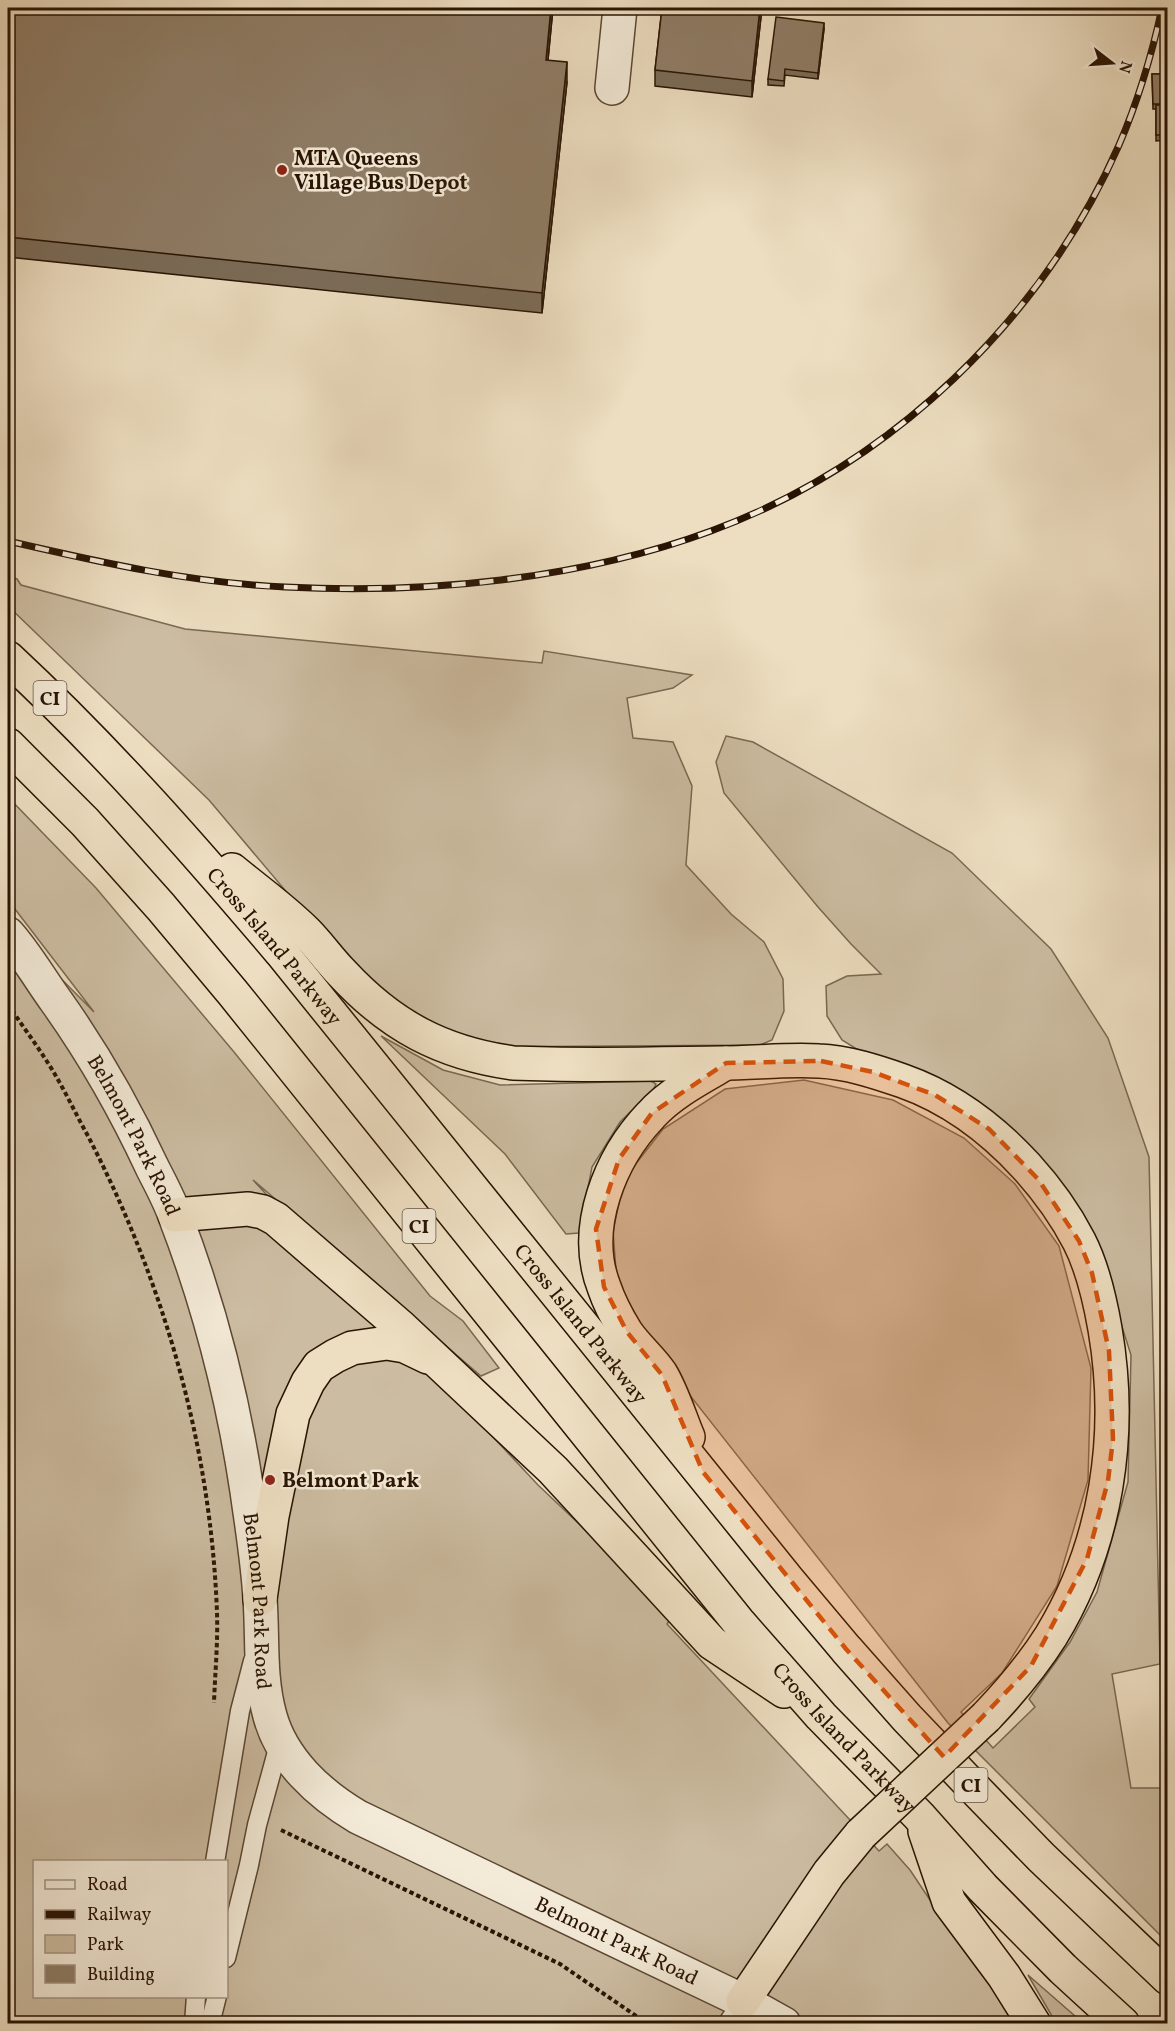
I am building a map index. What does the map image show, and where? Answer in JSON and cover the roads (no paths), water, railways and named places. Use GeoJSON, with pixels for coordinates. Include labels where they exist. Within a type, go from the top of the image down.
{"type":"FeatureCollection","features":[{"type":"Feature","properties":{"kind":"highway","name":"Cross Island Parkway"},"geometry":{"type":"LineString","coordinates":[[8,658],[93,739],[157,807],[281,952],[788,1580],[907,1718],[1041,1857],[1167,1977]]}},
{"type":"Feature","properties":{"kind":"highway","name":"Cross Island Parkway"},"geometry":{"type":"LineString","coordinates":[[8,745],[85,822],[225,984],[668,1536],[820,1716],[919,1816],[983,1888],[1123,2024]]}},
{"type":"Feature","properties":{"kind":"highway"},"geometry":{"type":"LineString","coordinates":[[157,807],[305,931],[342,974],[367,997],[406,1027],[440,1046],[487,1060],[513,1063],[821,1061],[847,1065],[883,1075],[935,1095],[989,1130],[1014,1152],[1038,1179],[1079,1241],[1102,1311],[1109,1351],[1113,1394],[1113,1439],[1108,1481],[1099,1521],[1087,1559],[1071,1597],[1052,1634],[1010,1692],[861,1834],[829,1873],[735,2012]]}},
{"type":"Feature","properties":{"kind":"highway"},"geometry":{"type":"LineString","coordinates":[[703,1472],[662,1375],[627,1332],[604,1287],[599,1268],[596,1229],[608,1183],[632,1136],[652,1113],[670,1098],[726,1063]]}},
{"type":"Feature","properties":{"kind":"highway"},"geometry":{"type":"LineString","coordinates":[[175,1215],[248,1209],[263,1212],[276,1219],[379,1307],[553,1470],[712,1643],[820,1716]]}},
{"type":"Feature","properties":{"kind":"highway"},"geometry":{"type":"LineString","coordinates":[[260,1614],[272,1516],[293,1414],[303,1390],[319,1366],[352,1348],[387,1343],[405,1346],[435,1361]]}},
{"type":"Feature","properties":{"kind":"highway"},"geometry":{"type":"LineString","coordinates":[[919,1816],[949,1902],[1004,1977],[1034,2024]]}},
{"type":"Feature","properties":{"kind":"street"},"geometry":{"type":"LineString","coordinates":[[612,88],[620,8]]}},
{"type":"Feature","properties":{"kind":"street","name":"Belmont Park Road"},"geometry":{"type":"LineString","coordinates":[[8,934],[80,1036],[140,1141],[175,1215],[204,1300],[231,1399],[247,1491],[260,1614],[264,1686],[270,1716],[280,1741],[307,1778],[358,1817],[735,2012],[784,2024]]}},
{"type":"Feature","properties":{"kind":"lane"},"geometry":{"type":"LineString","coordinates":[[215,1860],[240,1711],[260,1614]]}},
{"type":"Feature","properties":{"kind":"lane"},"geometry":{"type":"LineString","coordinates":[[228,1950],[257,1824],[280,1741]]}},
{"type":"Feature","properties":{"kind":"lane"},"geometry":{"type":"LineString","coordinates":[[194,2024],[196,1998]]}},
{"type":"Feature","properties":{"kind":"lane"},"geometry":{"type":"LineString","coordinates":[[210,2024],[216,1998]]}},
{"type":"Feature","properties":{"kind":"railway"},"geometry":{"type":"LineString","coordinates":[[8,541],[111,564],[215,581],[285,587],[392,588],[501,580],[608,561],[660,548],[711,531],[777,503],[840,467],[899,426],[954,379],[1004,327],[1048,270],[1087,209],[1119,145],[1144,77],[1162,8]]}},
{"type":"Feature","properties":{"kind":"place","name":"MTA Queens Village Bus Depot"},"geometry":{"type":"Point","coordinates":[282,170]}},
{"type":"Feature","properties":{"kind":"place","name":"Belmont Park"},"geometry":{"type":"Point","coordinates":[270,1480]}}]}
